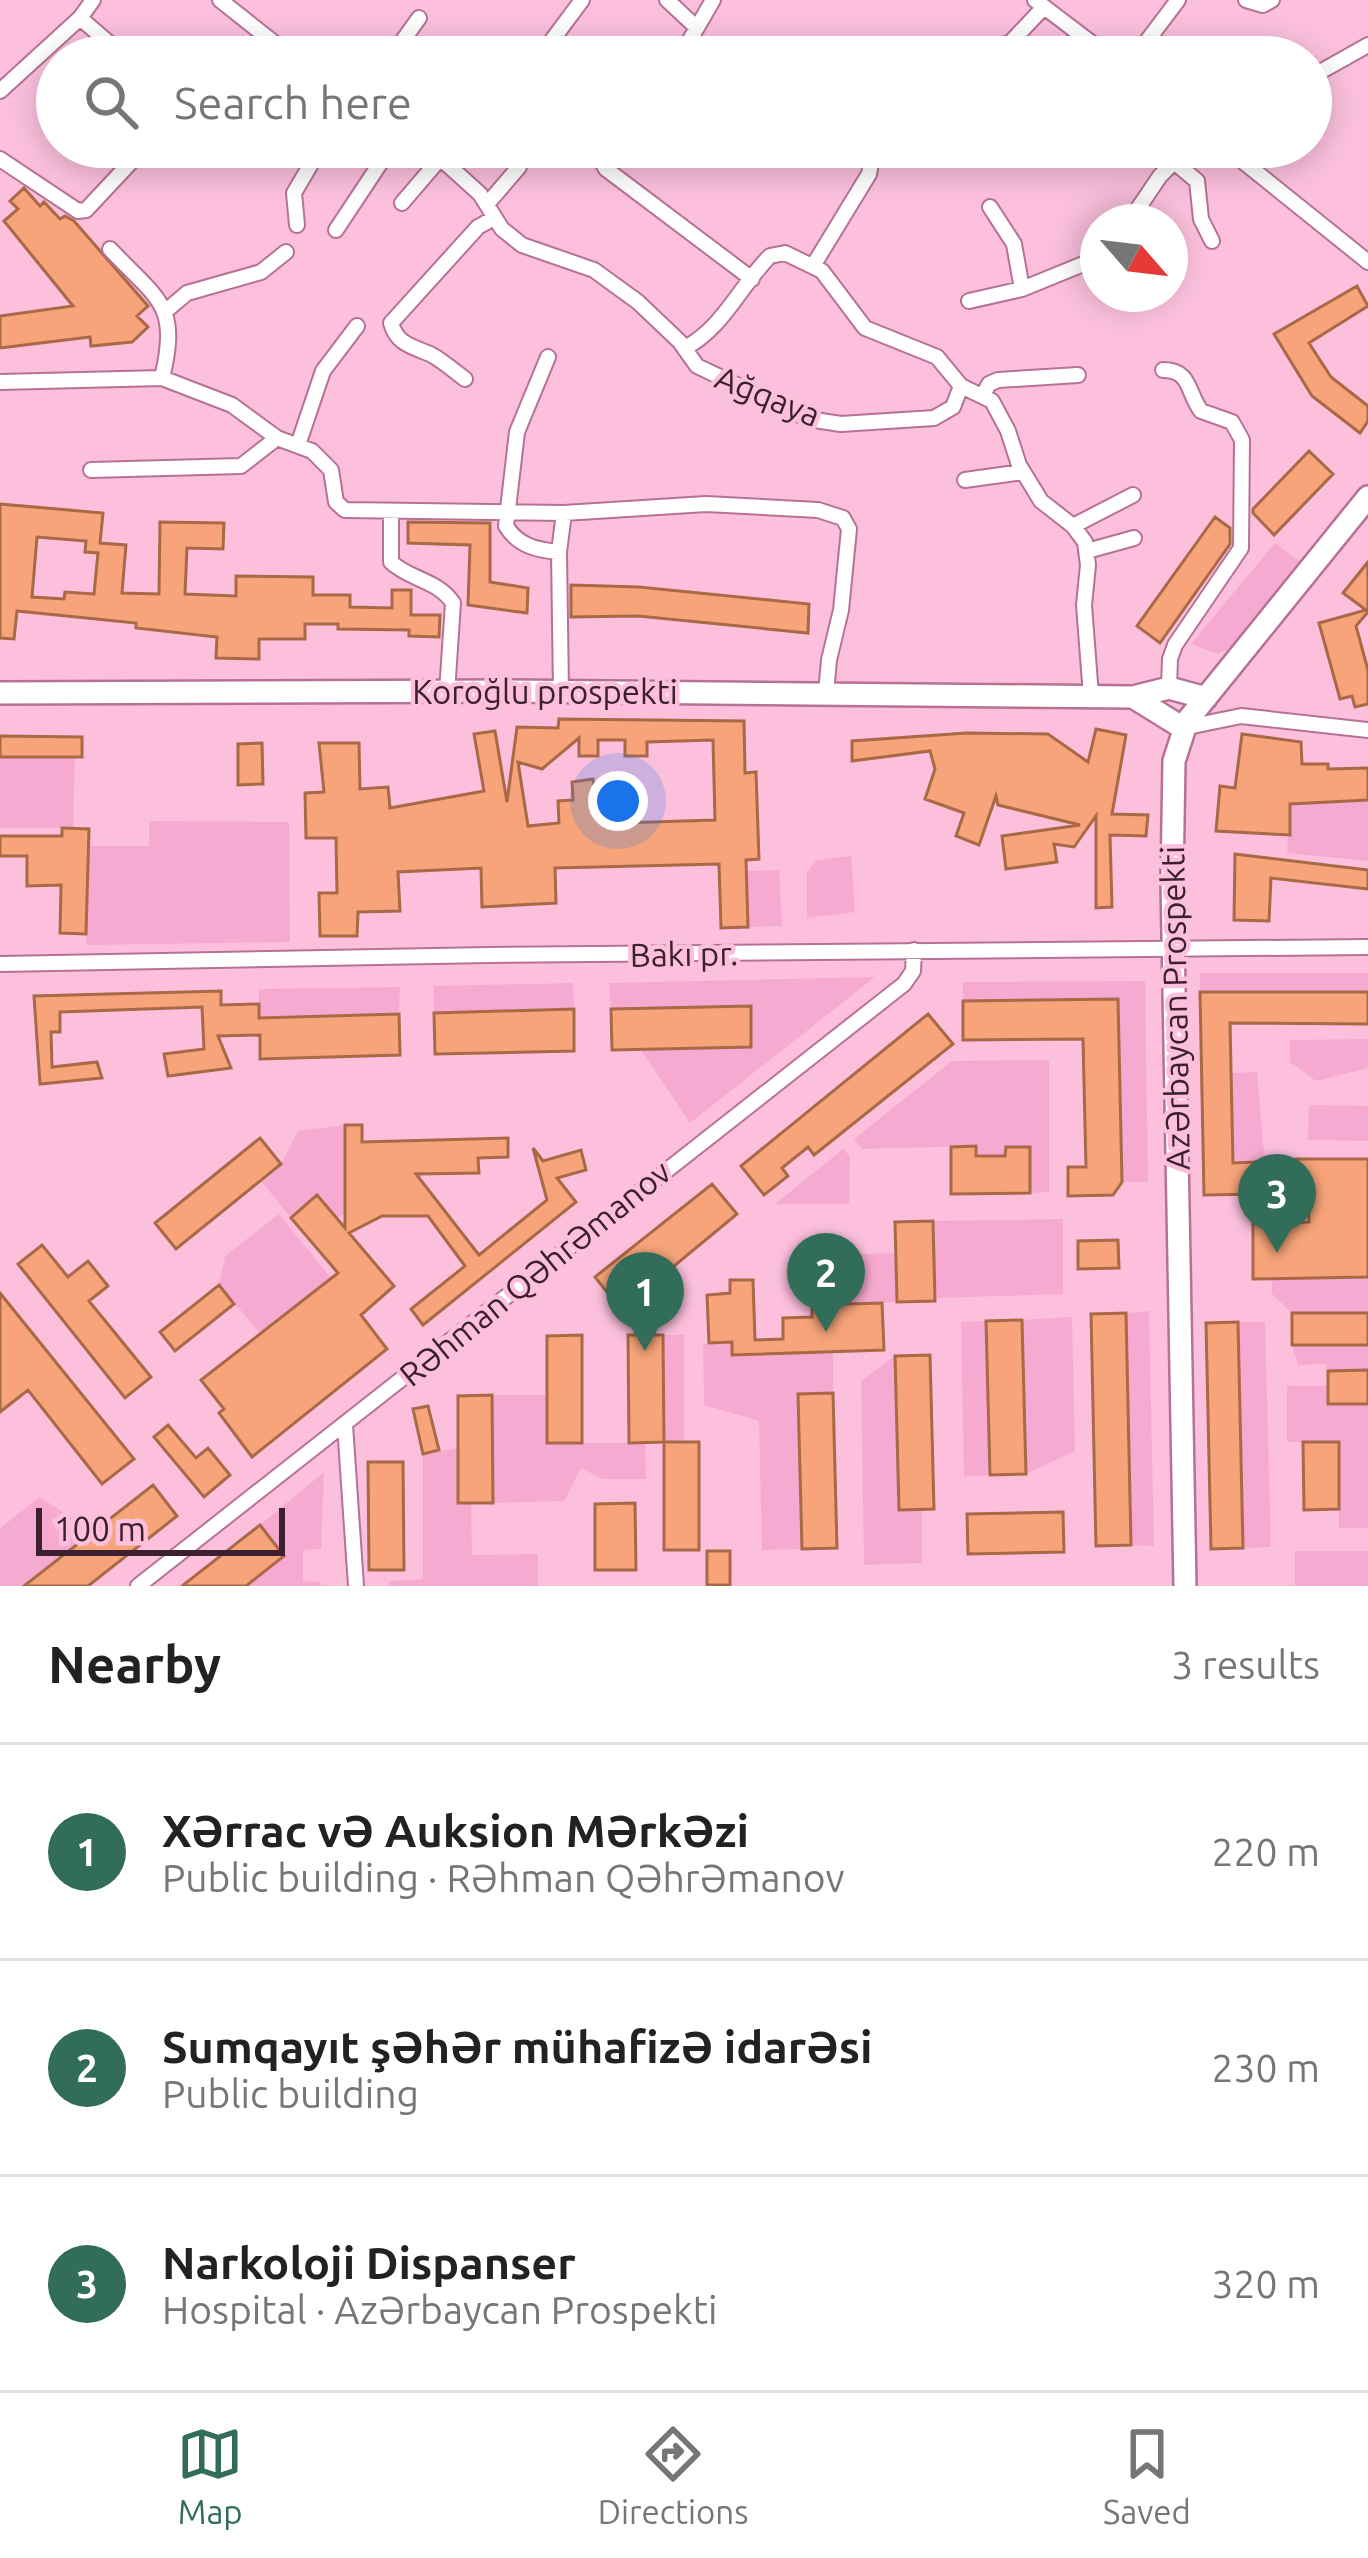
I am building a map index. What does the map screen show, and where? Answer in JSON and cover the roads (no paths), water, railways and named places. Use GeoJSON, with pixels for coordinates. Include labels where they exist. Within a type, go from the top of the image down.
{"type":"FeatureCollection","features":[{"type":"Feature","properties":{"kind":"street"},"geometry":{"type":"LineString","coordinates":[[60,36],[93,0]]}},
{"type":"Feature","properties":{"kind":"street"},"geometry":{"type":"LineString","coordinates":[[220,0],[265,36]]}},
{"type":"Feature","properties":{"kind":"street"},"geometry":{"type":"LineString","coordinates":[[555,36],[582,0]]}},
{"type":"Feature","properties":{"kind":"street"},"geometry":{"type":"LineString","coordinates":[[667,0],[696,27]]}},
{"type":"Feature","properties":{"kind":"street"},"geometry":{"type":"LineString","coordinates":[[692,36],[713,0]]}},
{"type":"Feature","properties":{"kind":"street"},"geometry":{"type":"LineString","coordinates":[[1151,36],[1178,0]]}},
{"type":"Feature","properties":{"kind":"street"},"geometry":{"type":"LineString","coordinates":[[1246,0],[1263,4],[1273,0]]}},
{"type":"Feature","properties":{"kind":"street"},"geometry":{"type":"LineString","coordinates":[[1015,36],[1039,4],[1082,36]]}},
{"type":"Feature","properties":{"kind":"street"},"geometry":{"type":"LineString","coordinates":[[80,18],[101,36]]}},
{"type":"Feature","properties":{"kind":"street"},"geometry":{"type":"LineString","coordinates":[[406,36],[419,18]]}},
{"type":"Feature","properties":{"kind":"street"},"geometry":{"type":"LineString","coordinates":[[1332,65],[1368,45]]}},
{"type":"Feature","properties":{"kind":"street"},"geometry":{"type":"LineString","coordinates":[[0,91],[36,58]]}},
{"type":"Feature","properties":{"kind":"street"},"geometry":{"type":"LineString","coordinates":[[0,159],[78,211],[86,210],[125,168]]}},
{"type":"Feature","properties":{"kind":"street"},"geometry":{"type":"LineString","coordinates":[[297,224],[294,193],[309,168]]}},
{"type":"Feature","properties":{"kind":"street"},"geometry":{"type":"LineString","coordinates":[[336,230],[378,168]]}},
{"type":"Feature","properties":{"kind":"street"},"geometry":{"type":"LineString","coordinates":[[402,203],[426,168]]}},
{"type":"Feature","properties":{"kind":"street","name":"Ağqaya"},"geometry":{"type":"LineString","coordinates":[[454,168],[535,252],[594,270],[638,302],[703,370],[823,423],[934,418],[952,407],[961,386]]}},
{"type":"Feature","properties":{"kind":"street"},"geometry":{"type":"LineString","coordinates":[[465,379],[428,353],[411,349],[395,336],[391,323],[478,227],[518,168]]}},
{"type":"Feature","properties":{"kind":"street"},"geometry":{"type":"LineString","coordinates":[[606,168],[752,279]]}},
{"type":"Feature","properties":{"kind":"street"},"geometry":{"type":"LineString","coordinates":[[813,266],[870,168]]}},
{"type":"Feature","properties":{"kind":"street"},"geometry":{"type":"LineString","coordinates":[[1142,204],[1168,168]]}},
{"type":"Feature","properties":{"kind":"street"},"geometry":{"type":"LineString","coordinates":[[1181,168],[1197,182],[1201,219],[1212,241]]}},
{"type":"Feature","properties":{"kind":"street"},"geometry":{"type":"LineString","coordinates":[[1251,168],[1368,262]]}},
{"type":"Feature","properties":{"kind":"street"},"geometry":{"type":"LineString","coordinates":[[990,207],[1013,244],[1022,290]]}},
{"type":"Feature","properties":{"kind":"street"},"geometry":{"type":"LineString","coordinates":[[110,249],[167,310],[170,349],[162,378]]}},
{"type":"Feature","properties":{"kind":"street"},"geometry":{"type":"LineString","coordinates":[[167,310],[187,292],[261,272],[286,252]]}},
{"type":"Feature","properties":{"kind":"street"},"geometry":{"type":"LineString","coordinates":[[685,348],[714,324],[776,253],[831,278],[865,328],[937,357],[961,386],[992,400],[1041,501],[1073,526],[1087,550],[1084,605],[1091,696]]}},
{"type":"Feature","properties":{"kind":"street"},"geometry":{"type":"LineString","coordinates":[[969,302],[1022,290],[1080,266]]}},
{"type":"Feature","properties":{"kind":"street"},"geometry":{"type":"LineString","coordinates":[[298,445],[322,371],[357,326]]}},
{"type":"Feature","properties":{"kind":"street"},"geometry":{"type":"LineString","coordinates":[[548,357],[518,431],[506,526],[531,548],[559,552]]}},
{"type":"Feature","properties":{"kind":"street"},"geometry":{"type":"LineString","coordinates":[[1163,370],[1185,375],[1201,411],[1232,422],[1243,440],[1241,548],[1175,645],[1169,688],[1205,698],[1240,716]]}},
{"type":"Feature","properties":{"kind":"street"},"geometry":{"type":"LineString","coordinates":[[983,395],[998,380],[1078,375]]}},
{"type":"Feature","properties":{"kind":"street"},"geometry":{"type":"LineString","coordinates":[[0,382],[162,378],[232,405],[277,438],[325,461],[340,508],[564,513],[706,504],[818,510],[843,518],[849,529],[826,693]]}},
{"type":"Feature","properties":{"kind":"street"},"geometry":{"type":"LineString","coordinates":[[91,470],[241,466],[277,438]]}},
{"type":"Feature","properties":{"kind":"street"},"geometry":{"type":"LineString","coordinates":[[964,480],[1023,472]]}},
{"type":"Feature","properties":{"kind":"street"},"geometry":{"type":"LineString","coordinates":[[1073,526],[1133,495]]}},
{"type":"Feature","properties":{"kind":"street","name":"Azərbaycan Prospekti"},"geometry":{"type":"LineString","coordinates":[[1185,1586],[1172,787],[1183,728],[1368,497]]}},
{"type":"Feature","properties":{"kind":"street"},"geometry":{"type":"LineString","coordinates":[[391,511],[392,562],[437,586],[454,603],[447,692]]}},
{"type":"Feature","properties":{"kind":"street"},"geometry":{"type":"LineString","coordinates":[[561,692],[559,552],[564,513]]}},
{"type":"Feature","properties":{"kind":"street"},"geometry":{"type":"LineString","coordinates":[[1087,550],[1134,538]]}},
{"type":"Feature","properties":{"kind":"street","name":"Koroğlu prospekti"},"geometry":{"type":"LineString","coordinates":[[0,693],[1133,697],[1169,688]]}},
{"type":"Feature","properties":{"kind":"street"},"geometry":{"type":"LineString","coordinates":[[1133,697],[1183,728],[1240,716],[1368,730]]}},
{"type":"Feature","properties":{"kind":"street","name":"Bakı pr."},"geometry":{"type":"LineString","coordinates":[[0,964],[1368,947]]}},
{"type":"Feature","properties":{"kind":"street","name":"Rəhman Qəhrəmanov"},"geometry":{"type":"LineString","coordinates":[[138,1586],[904,983],[913,971],[914,950]]}},
{"type":"Feature","properties":{"kind":"street"},"geometry":{"type":"LineString","coordinates":[[345,1425],[356,1586]]}},
{"type":"Feature","properties":{"kind":"place","name":"Narkoloji Dispanser"},"geometry":{"type":"Point","coordinates":[1277,1253]}},
{"type":"Feature","properties":{"kind":"place","name":"Sumqayıt şəhər mühafizə idarəsi"},"geometry":{"type":"Point","coordinates":[826,1332]}},
{"type":"Feature","properties":{"kind":"place","name":"Xərrac və Auksion Mərkəzi"},"geometry":{"type":"Point","coordinates":[645,1351]}}]}
